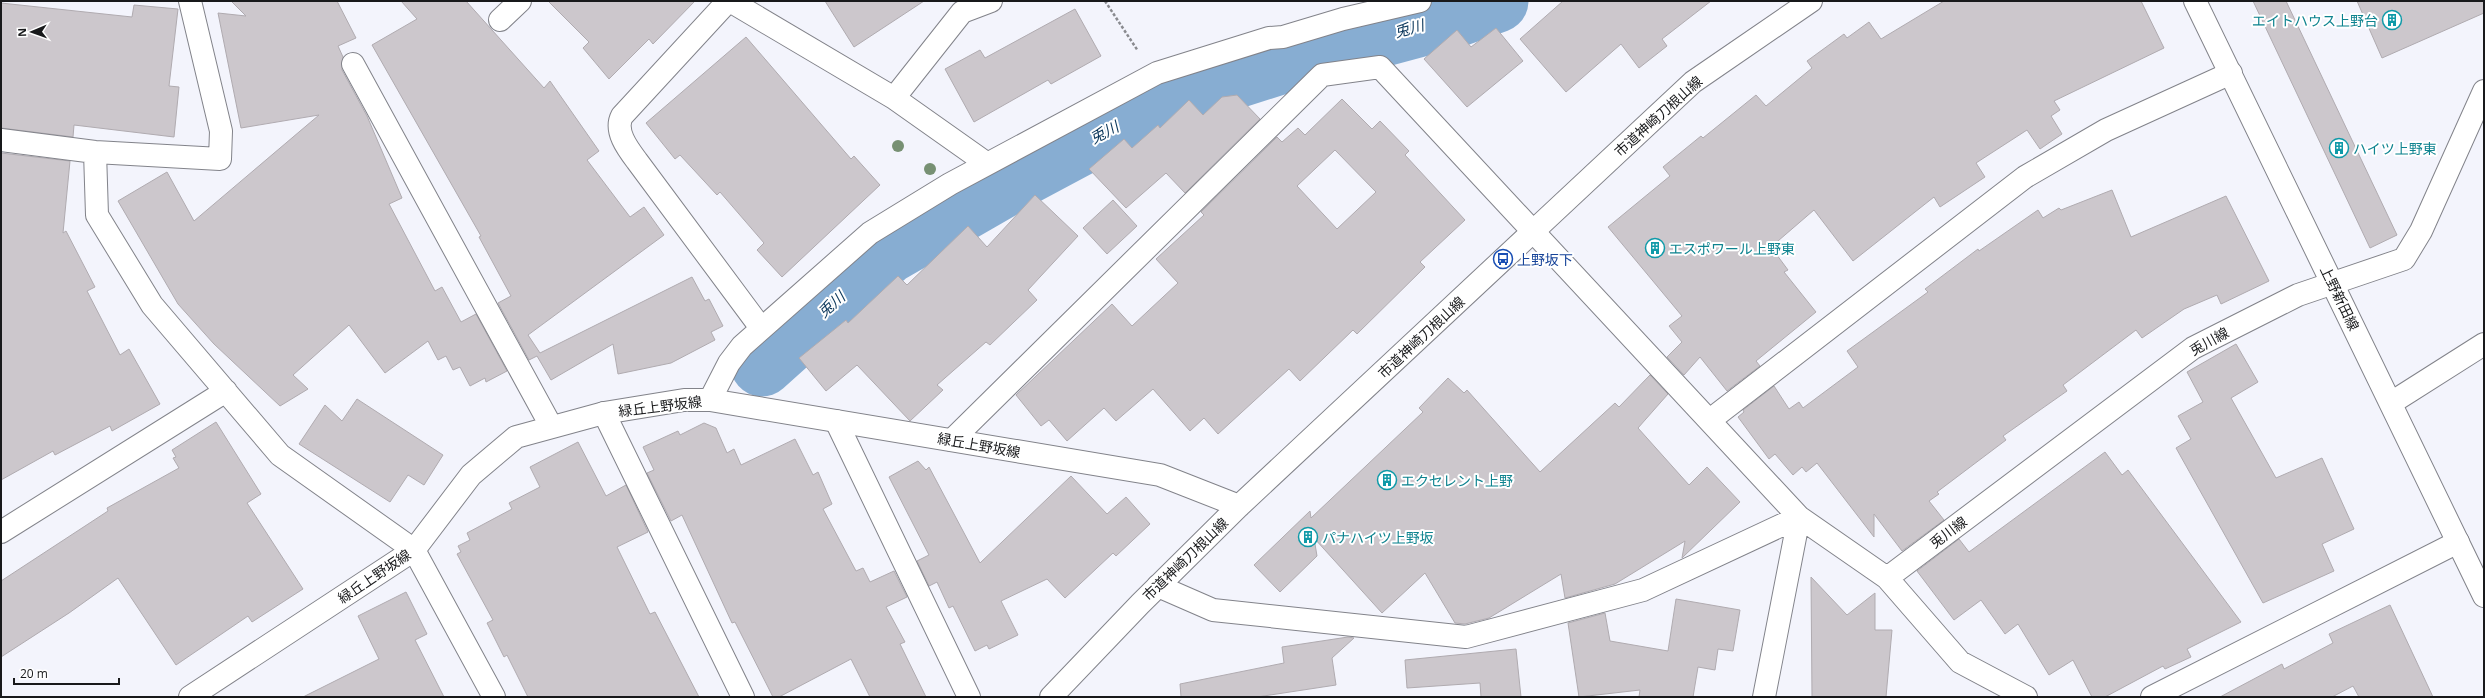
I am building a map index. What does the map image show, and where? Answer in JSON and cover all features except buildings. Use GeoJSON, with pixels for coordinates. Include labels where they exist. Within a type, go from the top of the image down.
{"type":"FeatureCollection","features":[{"type":"Feature","properties":{"kind":"street"},"geometry":{"type":"LineString","coordinates":[[1,140],[96,152],[220,159],[221,131],[190,1]]}},
{"type":"Feature","properties":{"kind":"street"},"geometry":{"type":"LineString","coordinates":[[500,20],[520,1]]}},
{"type":"Feature","properties":{"kind":"street"},"geometry":{"type":"LineString","coordinates":[[761,328],[637,161],[622,138],[620,126],[622,116],[729,1],[894,98],[986,163]]}},
{"type":"Feature","properties":{"kind":"street"},"geometry":{"type":"LineString","coordinates":[[894,98],[962,12],[991,1]]}},
{"type":"Feature","properties":{"kind":"street"},"geometry":{"type":"LineString","coordinates":[[710,400],[729,363],[761,328],[875,230],[986,163],[1157,73],[1268,38],[1282,36],[1343,18],[1420,1]]}},
{"type":"Feature","properties":{"kind":"street","name":"市道神崎刀根山線"},"geometry":{"type":"LineString","coordinates":[[1051,697],[1158,586],[1239,506],[1693,82],[1811,1]]}},
{"type":"Feature","properties":{"kind":"street","name":"上野新田線"},"geometry":{"type":"LineString","coordinates":[[2195,1],[2458,542],[2482,585]]}},
{"type":"Feature","properties":{"kind":"street"},"geometry":{"type":"LineString","coordinates":[[353,64],[551,426]]}},
{"type":"Feature","properties":{"kind":"street"},"geometry":{"type":"LineString","coordinates":[[952,440],[1322,75],[1380,67],[1799,517],[1887,578],[1960,662],[2026,697]]}},
{"type":"Feature","properties":{"kind":"street"},"geometry":{"type":"LineString","coordinates":[[1710,420],[2025,178],[2106,130],[2230,73]]}},
{"type":"Feature","properties":{"kind":"street","name":"兎川線"},"geometry":{"type":"LineString","coordinates":[[1887,578],[2193,348],[2298,295],[2404,259],[2409,254],[2421,231],[2484,91]]}},
{"type":"Feature","properties":{"kind":"street"},"geometry":{"type":"LineString","coordinates":[[96,152],[96,215],[152,305],[280,454],[414,550],[494,697]]}},
{"type":"Feature","properties":{"kind":"street"},"geometry":{"type":"LineString","coordinates":[[2391,403],[2484,344]]}},
{"type":"Feature","properties":{"kind":"street"},"geometry":{"type":"LineString","coordinates":[[1,532],[226,391]]}},
{"type":"Feature","properties":{"kind":"street","name":"緑丘上野坂線"},"geometry":{"type":"LineString","coordinates":[[190,697],[414,550],[471,475],[516,437],[551,426],[604,413],[684,400],[710,400],[1160,475],[1239,506]]}},
{"type":"Feature","properties":{"kind":"street"},"geometry":{"type":"LineString","coordinates":[[604,413],[743,697]]}},
{"type":"Feature","properties":{"kind":"street"},"geometry":{"type":"LineString","coordinates":[[836,421],[969,697]]}},
{"type":"Feature","properties":{"kind":"street"},"geometry":{"type":"LineString","coordinates":[[1158,586],[1213,610],[1466,637],[1643,590],[1799,517]]}},
{"type":"Feature","properties":{"kind":"street"},"geometry":{"type":"LineString","coordinates":[[1764,697],[1799,517]]}},
{"type":"Feature","properties":{"kind":"street"},"geometry":{"type":"LineString","coordinates":[[2152,697],[2458,542]]}},
{"type":"Feature","properties":{"kind":"path"},"geometry":{"type":"LineString","coordinates":[[1105,1],[1132,41]]}},
{"type":"Feature","properties":{"kind":"waterway","name":"兎川"},"geometry":{"type":"LineString","coordinates":[[762,365],[887,253],[1028,172],[1161,101],[1283,62],[1458,15],[1497,1]]}},
{"type":"Feature","properties":{"kind":"place","name":"エイトハウス上野台"},"geometry":{"type":"Point","coordinates":[2392,20]}},
{"type":"Feature","properties":{"kind":"place","name":"ハイツ上野東"},"geometry":{"type":"Point","coordinates":[2339,148]}},
{"type":"Feature","properties":{"kind":"place","name":"エスポワール上野東"},"geometry":{"type":"Point","coordinates":[1655,248]}},
{"type":"Feature","properties":{"kind":"place","name":"上野坂下"},"geometry":{"type":"Point","coordinates":[1503,259]}},
{"type":"Feature","properties":{"kind":"place","name":"エクセレント上野"},"geometry":{"type":"Point","coordinates":[1387,480]}},
{"type":"Feature","properties":{"kind":"place","name":"パナハイツ上野坂"},"geometry":{"type":"Point","coordinates":[1308,537]}}]}
